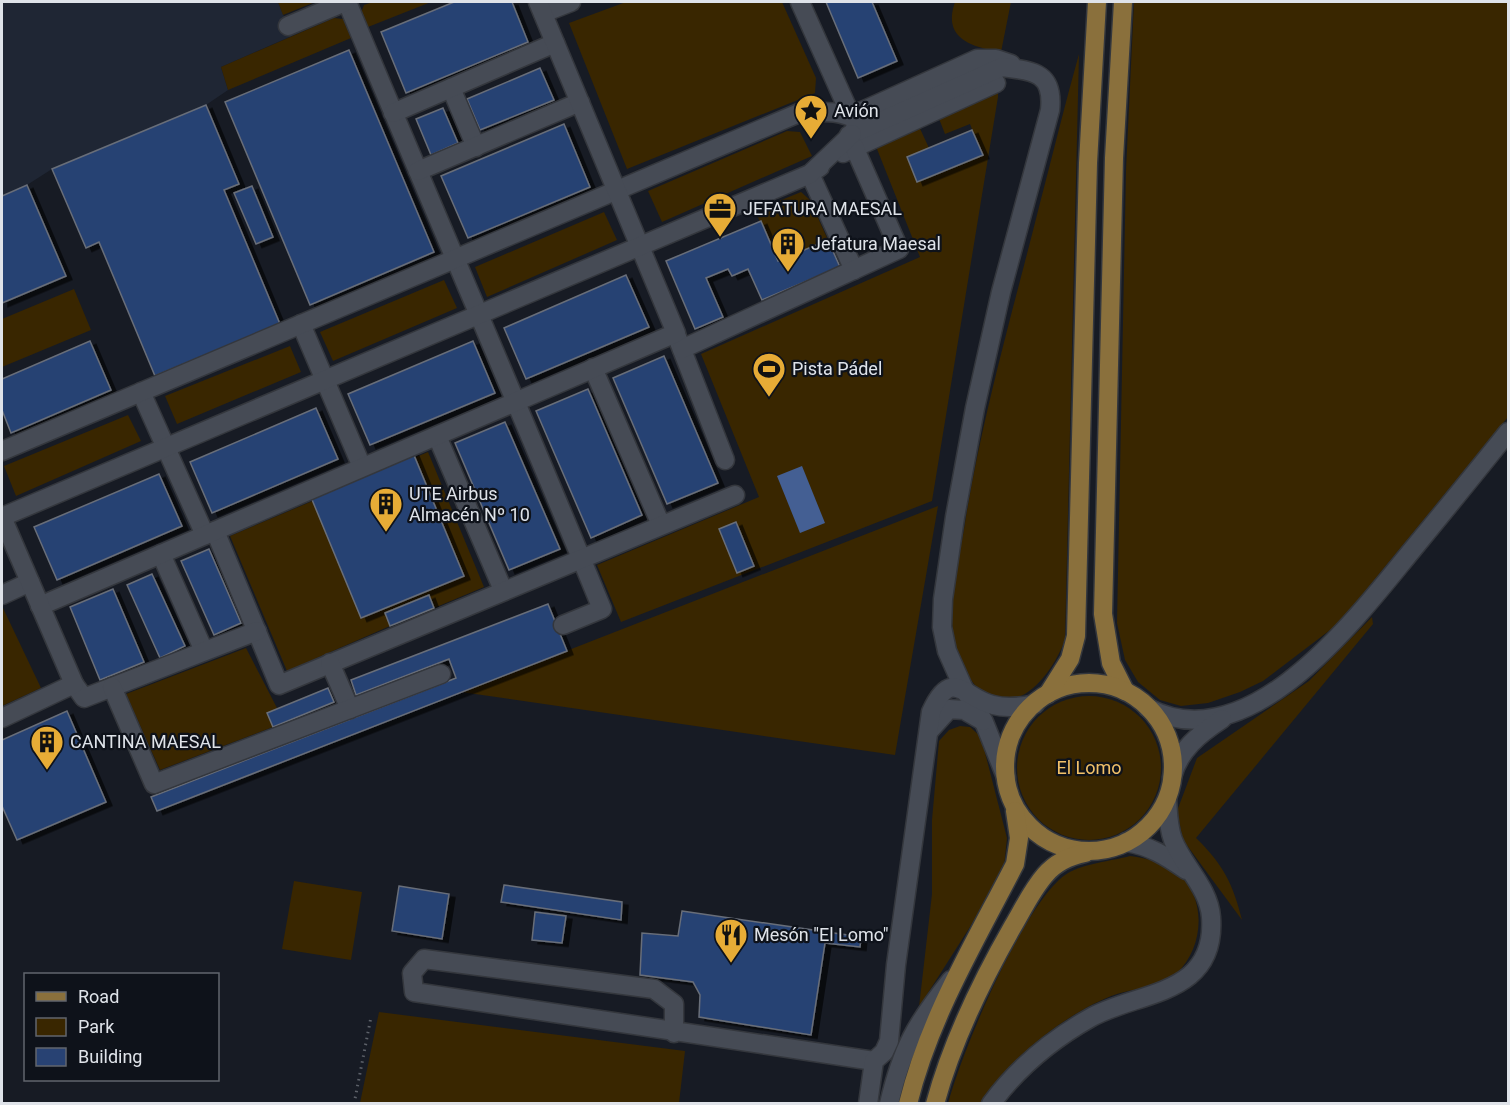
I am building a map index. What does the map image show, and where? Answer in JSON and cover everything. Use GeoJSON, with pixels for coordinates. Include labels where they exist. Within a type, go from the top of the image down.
{"type":"FeatureCollection","features":[{"type":"Feature","properties":{"kind":"main road"},"geometry":{"type":"LineString","coordinates":[[908,1104],[918,1066],[960,969],[1015,864],[1019,838],[1009,795],[1005,759],[1013,730],[1041,699],[1070,659],[1076,636],[1088,163],[1097,2]]}},
{"type":"Feature","properties":{"kind":"main road"},"geometry":{"type":"LineString","coordinates":[[1123,2],[1113,170],[1103,614],[1111,663],[1125,691]]}},
{"type":"Feature","properties":{"kind":"main road"},"geometry":{"type":"LineString","coordinates":[[935,1104],[963,1022],[993,961],[1045,874],[1062,861],[1126,842],[1153,823],[1167,799],[1172,777],[1169,741],[1161,724],[1148,708],[1125,691],[1103,684],[1084,683],[1041,699]]}},
{"type":"Feature","properties":{"kind":"main road"},"geometry":{"type":"LineString","coordinates":[[1009,795],[1018,811],[1036,833],[1070,849],[1094,851]]}},
{"type":"Feature","properties":{"kind":"street"},"geometry":{"type":"LineString","coordinates":[[288,26],[346,2],[454,259],[517,401],[602,609],[563,625]]}},
{"type":"Feature","properties":{"kind":"street"},"geometry":{"type":"LineString","coordinates":[[571,2],[540,7],[641,246],[725,460]]}},
{"type":"Feature","properties":{"kind":"street"},"geometry":{"type":"LineString","coordinates":[[40,606],[593,368],[679,341],[854,270],[899,249],[848,128],[800,2]]}},
{"type":"Feature","properties":{"kind":"street"},"geometry":{"type":"LineString","coordinates":[[393,113],[555,43]]}},
{"type":"Feature","properties":{"kind":"street"},"geometry":{"type":"LineString","coordinates":[[257,631],[84,698],[74,684],[2,517],[810,174],[848,128],[977,59],[996,59],[1044,78],[1052,92],[1050,110],[984,365],[964,463],[944,589],[942,627],[947,651],[963,687],[984,722],[1006,777]]}},
{"type":"Feature","properties":{"kind":"street"},"geometry":{"type":"LineString","coordinates":[[848,128],[1002,67],[1028,70]]}},
{"type":"Feature","properties":{"kind":"street"},"geometry":{"type":"LineString","coordinates":[[2,451],[799,113],[848,128],[1028,70]]}},
{"type":"Feature","properties":{"kind":"street"},"geometry":{"type":"LineString","coordinates":[[451,88],[476,147]]}},
{"type":"Feature","properties":{"kind":"street"},"geometry":{"type":"LineString","coordinates":[[418,171],[580,102]]}},
{"type":"Feature","properties":{"kind":"street"},"geometry":{"type":"LineString","coordinates":[[810,174],[854,270]]}},
{"type":"Feature","properties":{"kind":"street"},"geometry":{"type":"LineString","coordinates":[[300,324],[362,467]]}},
{"type":"Feature","properties":{"kind":"street"},"geometry":{"type":"LineString","coordinates":[[593,368],[661,525]]}},
{"type":"Feature","properties":{"kind":"street"},"geometry":{"type":"LineString","coordinates":[[141,392],[165,447],[257,631],[279,685],[580,557],[735,495]]}},
{"type":"Feature","properties":{"kind":"street"},"geometry":{"type":"LineString","coordinates":[[1148,708],[1165,717],[1191,721],[1213,719],[1270,695],[1344,631],[1509,432]]}},
{"type":"Feature","properties":{"kind":"street"},"geometry":{"type":"LineString","coordinates":[[437,436],[503,590]]}},
{"type":"Feature","properties":{"kind":"street"},"geometry":{"type":"LineString","coordinates":[[161,554],[204,651]]}},
{"type":"Feature","properties":{"kind":"street"},"geometry":{"type":"LineString","coordinates":[[2,595],[30,582]]}},
{"type":"Feature","properties":{"kind":"street"},"geometry":{"type":"LineString","coordinates":[[330,663],[350,709]]}},
{"type":"Feature","properties":{"kind":"street"},"geometry":{"type":"LineString","coordinates":[[112,687],[154,784],[441,674]]}},
{"type":"Feature","properties":{"kind":"street"},"geometry":{"type":"LineString","coordinates":[[2,718],[74,684]]}},
{"type":"Feature","properties":{"kind":"street"},"geometry":{"type":"LineString","coordinates":[[868,1104],[874,1061],[884,1052],[889,1041],[896,965],[927,734],[936,701],[952,688],[963,687],[992,705],[1022,707],[1041,699]]}},
{"type":"Feature","properties":{"kind":"street"},"geometry":{"type":"LineString","coordinates":[[927,734],[949,709],[964,710],[984,722]]}},
{"type":"Feature","properties":{"kind":"street"},"geometry":{"type":"LineString","coordinates":[[1172,777],[1180,754],[1202,733],[1239,709]]}},
{"type":"Feature","properties":{"kind":"street"},"geometry":{"type":"LineString","coordinates":[[991,1104],[1021,1068],[1072,1028],[1120,1004],[1169,990],[1190,975],[1204,955],[1210,936],[1211,916],[1203,890],[1172,837],[1167,799]]}},
{"type":"Feature","properties":{"kind":"street"},"geometry":{"type":"LineString","coordinates":[[1126,842],[1144,845],[1162,853],[1191,873]]}},
{"type":"Feature","properties":{"kind":"street"},"geometry":{"type":"LineString","coordinates":[[674,1033],[674,1004],[654,989],[424,959],[412,973],[414,992],[674,1033],[874,1061]]}},
{"type":"Feature","properties":{"kind":"street"},"geometry":{"type":"LineString","coordinates":[[889,1104],[899,1063],[918,1023],[960,969]]}},
{"type":"Feature","properties":{"kind":"path"},"geometry":{"type":"LineString","coordinates":[[354,1104],[371,1017]]}},
{"type":"Feature","properties":{"kind":"shaded area"},"geometry":{"type":"Polygon","coordinates":[[[2,2],[278,2],[292,36],[221,67],[228,90],[206,105],[52,169],[27,185],[2,196],[2,2]]]}},
{"type":"Feature","properties":{"kind":"green space"},"geometry":{"type":"Polygon","coordinates":[[[278,2],[315,2],[283,15],[278,2]]]}},
{"type":"Feature","properties":{"kind":"green space"},"geometry":{"type":"Polygon","coordinates":[[[373,2],[431,2],[368,27],[361,13],[364,5],[373,2]]]}},
{"type":"Feature","properties":{"kind":"green space"},"geometry":{"type":"Polygon","coordinates":[[[626,2],[782,2],[816,78],[815,93],[627,169],[569,23],[626,2]]]}},
{"type":"Feature","properties":{"kind":"green space"},"geometry":{"type":"Polygon","coordinates":[[[955,2],[1011,2],[1001,52],[970,44],[956,33],[952,15],[955,2]]]}},
{"type":"Feature","properties":{"kind":"green space"},"geometry":{"type":"Polygon","coordinates":[[[1134,2],[1508,2],[1508,417],[1338,624],[1263,681],[1208,703],[1181,706],[1160,700],[1138,682],[1125,660],[1117,623],[1126,170],[1134,2]]]}},
{"type":"Feature","properties":{"kind":"green space"},"geometry":{"type":"Polygon","coordinates":[[[334,18],[343,19],[351,38],[228,90],[221,67],[334,18]]]}},
{"type":"Feature","properties":{"kind":"green space"},"geometry":{"type":"Polygon","coordinates":[[[1079,54],[1065,640],[1056,660],[1033,688],[1014,699],[1003,700],[981,691],[972,681],[959,656],[952,619],[954,585],[988,406],[1079,54]]]}},
{"type":"Feature","properties":{"kind":"green space"},"geometry":{"type":"Polygon","coordinates":[[[998,82],[998,97],[932,501],[621,622],[597,565],[759,497],[701,354],[920,257],[873,139],[916,120],[929,148],[907,157],[917,182],[982,155],[970,124],[945,134],[936,111],[998,82]]]}},
{"type":"Feature","properties":{"kind":"green space"},"geometry":{"type":"Polygon","coordinates":[[[787,131],[800,132],[812,156],[662,222],[648,191],[787,131]]]}},
{"type":"Feature","properties":{"kind":"green space"},"geometry":{"type":"Polygon","coordinates":[[[801,192],[810,200],[828,240],[778,261],[755,211],[801,192]]]}},
{"type":"Feature","properties":{"kind":"green space"},"geometry":{"type":"Polygon","coordinates":[[[604,212],[617,240],[487,297],[475,267],[604,212]]]}},
{"type":"Feature","properties":{"kind":"green space"},"geometry":{"type":"Polygon","coordinates":[[[444,280],[457,308],[333,361],[320,332],[444,280]]]}},
{"type":"Feature","properties":{"kind":"green space"},"geometry":{"type":"Polygon","coordinates":[[[74,289],[91,330],[2,367],[2,319],[74,289]]]}},
{"type":"Feature","properties":{"kind":"green space"},"geometry":{"type":"Polygon","coordinates":[[[290,346],[301,372],[177,424],[165,396],[290,346]]]}},
{"type":"Feature","properties":{"kind":"green space"},"geometry":{"type":"Polygon","coordinates":[[[128,415],[141,441],[16,496],[4,466],[128,415]]]}},
{"type":"Feature","properties":{"kind":"green space"},"geometry":{"type":"Polygon","coordinates":[[[428,452],[484,587],[434,608],[429,596],[385,613],[390,626],[287,671],[230,536],[428,452]]]}},
{"type":"Feature","properties":{"kind":"green space"},"geometry":{"type":"Polygon","coordinates":[[[938,506],[895,755],[461,692],[938,506]]]}},
{"type":"Feature","properties":{"kind":"green space"},"geometry":{"type":"Polygon","coordinates":[[[2,606],[41,688],[2,706],[2,606]]]}},
{"type":"Feature","properties":{"kind":"green space"},"geometry":{"type":"Polygon","coordinates":[[[1372,617],[1373,624],[1196,838],[1226,875],[1242,920],[1183,840],[1177,811],[1197,758],[1309,681],[1372,617]]]}},
{"type":"Feature","properties":{"kind":"green space"},"geometry":{"type":"Polygon","coordinates":[[[246,648],[277,708],[268,713],[273,727],[160,770],[126,694],[246,648]]]}},
{"type":"Feature","properties":{"kind":"green space","name":"El Lomo"},"geometry":{"type":"Polygon","coordinates":[[[1089,696],[1117,701],[1140,717],[1156,740],[1161,768],[1156,796],[1140,819],[1117,835],[1089,840],[1061,835],[1038,819],[1022,796],[1017,768],[1022,740],[1038,717],[1061,701],[1089,696]]]}},
{"type":"Feature","properties":{"kind":"green space"},"geometry":{"type":"Polygon","coordinates":[[[960,726],[970,727],[981,737],[1007,838],[1004,867],[989,897],[919,1007],[932,894],[932,820],[939,741],[949,730],[960,726]]]}},
{"type":"Feature","properties":{"kind":"green space"},"geometry":{"type":"Polygon","coordinates":[[[1130,856],[1152,860],[1168,867],[1184,880],[1192,892],[1199,920],[1193,949],[1186,962],[1171,978],[1117,994],[1079,1012],[1059,1025],[1022,1054],[980,1103],[948,1104],[966,1050],[997,979],[1033,913],[1051,888],[1074,870],[1130,856]]]}},
{"type":"Feature","properties":{"kind":"green space"},"geometry":{"type":"Polygon","coordinates":[[[294,881],[362,892],[351,960],[282,949],[294,881]]]}},
{"type":"Feature","properties":{"kind":"green space"},"geometry":{"type":"Polygon","coordinates":[[[379,1012],[685,1051],[679,1103],[360,1103],[379,1012]]]}},
{"type":"Feature","properties":{"kind":"water"},"geometry":{"type":"Polygon","coordinates":[[[802,466],[825,523],[800,533],[777,476],[802,466]]]}},
{"type":"Feature","properties":{"kind":"building"},"geometry":{"type":"Polygon","coordinates":[[[454,2],[512,2],[528,42],[406,93],[381,32],[454,2]]]}},
{"type":"Feature","properties":{"kind":"building"},"geometry":{"type":"Polygon","coordinates":[[[826,2],[872,2],[897,61],[858,78],[826,2]]]}},
{"type":"Feature","properties":{"kind":"building"},"geometry":{"type":"Polygon","coordinates":[[[349,50],[434,252],[310,305],[225,102],[349,50]]]}},
{"type":"Feature","properties":{"kind":"building"},"geometry":{"type":"Polygon","coordinates":[[[540,68],[554,100],[480,130],[467,99],[540,68]]]}},
{"type":"Feature","properties":{"kind":"building"},"geometry":{"type":"Polygon","coordinates":[[[206,105],[239,184],[224,190],[280,324],[155,376],[99,242],[86,248],[52,169],[206,105]]]}},
{"type":"Feature","properties":{"kind":"building"},"geometry":{"type":"Polygon","coordinates":[[[443,108],[458,143],[431,155],[416,119],[443,108]]]}},
{"type":"Feature","properties":{"kind":"building"},"geometry":{"type":"Polygon","coordinates":[[[564,124],[590,187],[468,238],[441,176],[564,124]]]}},
{"type":"Feature","properties":{"kind":"building"},"geometry":{"type":"Polygon","coordinates":[[[972,130],[983,155],[917,182],[907,157],[972,130]]]}},
{"type":"Feature","properties":{"kind":"building"},"geometry":{"type":"Polygon","coordinates":[[[27,185],[66,276],[2,303],[2,196],[27,185]]]}},
{"type":"Feature","properties":{"kind":"building"},"geometry":{"type":"Polygon","coordinates":[[[252,186],[273,237],[256,244],[234,193],[252,186]]]}},
{"type":"Feature","properties":{"kind":"building","name":"Jefatura Maesal"},"geometry":{"type":"Polygon","coordinates":[[[761,221],[778,261],[828,240],[840,267],[762,300],[748,269],[732,276],[728,269],[706,278],[723,317],[695,329],[666,261],[761,221]]]}},
{"type":"Feature","properties":{"kind":"building"},"geometry":{"type":"Polygon","coordinates":[[[626,275],[649,327],[526,379],[504,328],[626,275]]]}},
{"type":"Feature","properties":{"kind":"building"},"geometry":{"type":"Polygon","coordinates":[[[90,341],[111,390],[11,433],[2,410],[2,379],[90,341]]]}},
{"type":"Feature","properties":{"kind":"building"},"geometry":{"type":"Polygon","coordinates":[[[473,341],[495,393],[370,445],[348,394],[473,341]]]}},
{"type":"Feature","properties":{"kind":"building"},"geometry":{"type":"Polygon","coordinates":[[[664,356],[718,483],[667,504],[613,378],[664,356]]]}},
{"type":"Feature","properties":{"kind":"building"},"geometry":{"type":"Polygon","coordinates":[[[588,389],[642,515],[591,538],[536,411],[588,389]]]}},
{"type":"Feature","properties":{"kind":"building"},"geometry":{"type":"Polygon","coordinates":[[[316,408],[338,459],[212,513],[190,462],[316,408]]]}},
{"type":"Feature","properties":{"kind":"building"},"geometry":{"type":"Polygon","coordinates":[[[505,422],[560,549],[509,570],[455,443],[505,422]]]}},
{"type":"Feature","properties":{"kind":"building","name":"UTE Airbus Almacén Nº 10"},"geometry":{"type":"Polygon","coordinates":[[[411,448],[464,576],[361,618],[308,490],[411,448]]]}},
{"type":"Feature","properties":{"kind":"building"},"geometry":{"type":"Polygon","coordinates":[[[159,474],[182,526],[57,580],[34,527],[159,474]]]}},
{"type":"Feature","properties":{"kind":"building"},"geometry":{"type":"Polygon","coordinates":[[[736,522],[754,566],[737,573],[719,529],[736,522]]]}},
{"type":"Feature","properties":{"kind":"building"},"geometry":{"type":"Polygon","coordinates":[[[209,549],[241,623],[214,635],[181,561],[209,549]]]}},
{"type":"Feature","properties":{"kind":"building"},"geometry":{"type":"Polygon","coordinates":[[[152,574],[185,646],[160,658],[127,585],[152,574]]]}},
{"type":"Feature","properties":{"kind":"building"},"geometry":{"type":"Polygon","coordinates":[[[113,589],[144,662],[100,680],[70,607],[113,589]]]}},
{"type":"Feature","properties":{"kind":"building"},"geometry":{"type":"Polygon","coordinates":[[[429,595],[434,608],[390,626],[385,613],[429,595]]]}},
{"type":"Feature","properties":{"kind":"building"},"geometry":{"type":"Polygon","coordinates":[[[548,604],[567,651],[157,811],[151,797],[456,678],[449,659],[356,695],[351,680],[548,604]]]}},
{"type":"Feature","properties":{"kind":"building"},"geometry":{"type":"Polygon","coordinates":[[[328,688],[334,702],[273,727],[267,713],[328,688]]]}},
{"type":"Feature","properties":{"kind":"building","name":"CANTINA MAESAL"},"geometry":{"type":"Polygon","coordinates":[[[67,711],[106,802],[17,840],[2,806],[2,740],[67,711]]]}},
{"type":"Feature","properties":{"kind":"building"},"geometry":{"type":"Polygon","coordinates":[[[504,885],[622,902],[621,920],[501,902],[504,885]]]}},
{"type":"Feature","properties":{"kind":"building"},"geometry":{"type":"Polygon","coordinates":[[[399,886],[449,894],[442,939],[392,931],[399,886]]]}},
{"type":"Feature","properties":{"kind":"building","name":"Mesón \"El Lomo\""},"geometry":{"type":"Polygon","coordinates":[[[682,911],[861,937],[860,947],[825,943],[811,1035],[699,1017],[700,995],[693,982],[640,975],[642,933],[678,936],[682,911]]]}},
{"type":"Feature","properties":{"kind":"building"},"geometry":{"type":"Polygon","coordinates":[[[535,912],[566,916],[562,943],[532,940],[535,912]]]}},
{"type":"Feature","properties":{"kind":"place","name":"Avión"},"geometry":{"type":"Point","coordinates":[811,140]}},
{"type":"Feature","properties":{"kind":"place","name":"JEFATURA MAESAL"},"geometry":{"type":"Point","coordinates":[720,238]}},
{"type":"Feature","properties":{"kind":"place","name":"Jefatura Maesal"},"geometry":{"type":"Point","coordinates":[788,273]}},
{"type":"Feature","properties":{"kind":"place","name":"Pista Pádel"},"geometry":{"type":"Point","coordinates":[769,398]}},
{"type":"Feature","properties":{"kind":"place","name":"UTE Airbus Almacén Nº 10"},"geometry":{"type":"Point","coordinates":[386,533]}},
{"type":"Feature","properties":{"kind":"place","name":"CANTINA MAESAL"},"geometry":{"type":"Point","coordinates":[47,771]}},
{"type":"Feature","properties":{"kind":"place","name":"Mesón \"El Lomo\""},"geometry":{"type":"Point","coordinates":[731,964]}}]}
